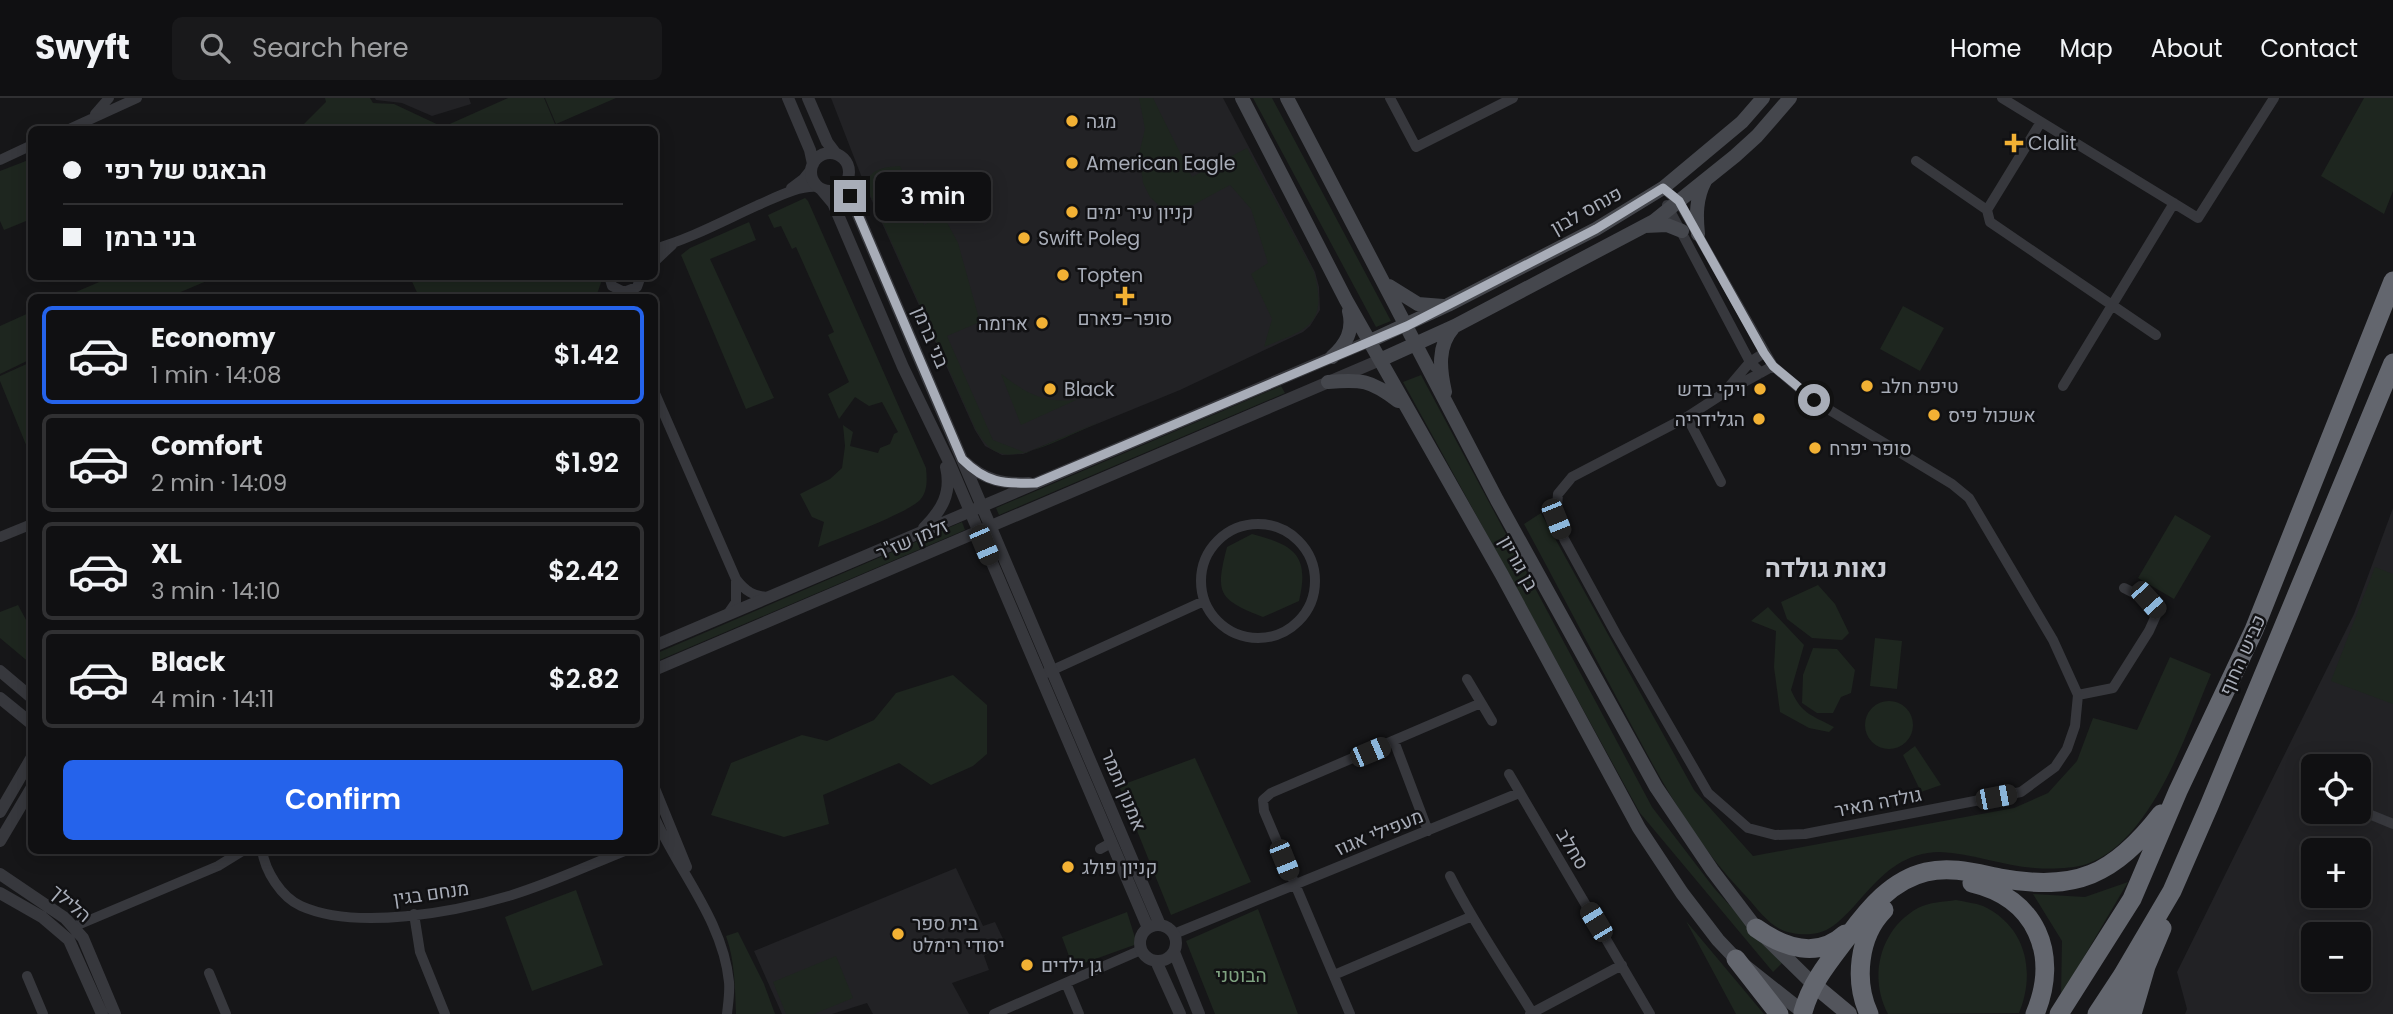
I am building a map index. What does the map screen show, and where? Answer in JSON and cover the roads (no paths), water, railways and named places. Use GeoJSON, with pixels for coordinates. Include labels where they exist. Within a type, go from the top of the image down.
{"type":"FeatureCollection","features":[{"type":"Feature","properties":{"kind":"highway","name":"כביש החוף"},"geometry":{"type":"LineString","coordinates":[[2059,1014],[2132,899],[2178,791],[2254,630],[2393,281]]}},
{"type":"Feature","properties":{"kind":"highway","name":"כביש החוף"},"geometry":{"type":"LineString","coordinates":[[2097,1014],[2172,891],[2393,363]]}},
{"type":"Feature","properties":{"kind":"highway"},"geometry":{"type":"LineString","coordinates":[[1804,1013],[1813,984],[1857,924],[1882,896],[1908,879],[1924,873],[1965,870],[2038,883],[2088,877],[2106,868],[2132,848],[2178,791]]}},
{"type":"Feature","properties":{"kind":"highway"},"geometry":{"type":"LineString","coordinates":[[2132,1014],[2147,966],[2209,806]]}},
{"type":"Feature","properties":{"kind":"highway"},"geometry":{"type":"LineString","coordinates":[[1869,1014],[1862,993],[1861,965],[1865,941],[1871,927],[1880,914],[1900,897],[1940,881],[1964,881],[1994,889],[2015,902],[2032,921],[2044,948],[2045,958],[2044,987],[2035,1014]]}},
{"type":"Feature","properties":{"kind":"highway"},"geometry":{"type":"LineString","coordinates":[[2114,1014],[2172,891]]}},
{"type":"Feature","properties":{"kind":"highway"},"geometry":{"type":"LineString","coordinates":[[1756,928],[1781,943],[1802,948],[1819,948],[1839,940],[1857,924]]}},
{"type":"Feature","properties":{"kind":"highway"},"geometry":{"type":"LineString","coordinates":[[1737,959],[1779,1014]]}},
{"type":"Feature","properties":{"kind":"main road","name":"בן גוריון"},"geometry":{"type":"LineString","coordinates":[[1242,98],[1346,300],[1502,575],[1639,828],[1682,893],[1718,940],[1737,959],[1804,1013]]}},
{"type":"Feature","properties":{"kind":"main road","name":"בן גוריון"},"geometry":{"type":"LineString","coordinates":[[1287,98],[1497,500],[1656,787],[1712,870],[1756,928],[1813,984]]}},
{"type":"Feature","properties":{"kind":"main road","name":"פנחס לבון"},"geometry":{"type":"LineString","coordinates":[[1407,326],[1596,229],[1663,188],[1742,122],[1763,98]]}},
{"type":"Feature","properties":{"kind":"main road"},"geometry":{"type":"LineString","coordinates":[[1416,345],[1644,226],[1674,206],[1757,136],[1790,98]]}},
{"type":"Feature","properties":{"kind":"main road"},"geometry":{"type":"LineString","coordinates":[[1698,234],[1698,202],[1707,178]]}},
{"type":"Feature","properties":{"kind":"main road"},"geometry":{"type":"LineString","coordinates":[[1644,226],[1660,224],[1682,231]]}},
{"type":"Feature","properties":{"kind":"main road"},"geometry":{"type":"LineString","coordinates":[[1386,284],[1418,304],[1448,305]]}},
{"type":"Feature","properties":{"kind":"main road"},"geometry":{"type":"LineString","coordinates":[[1332,357],[1343,347],[1349,334],[1350,316],[1346,300]]}},
{"type":"Feature","properties":{"kind":"main road","name":"זלמן שז\"ר"},"geometry":{"type":"LineString","coordinates":[[1370,341],[1407,326]]}},
{"type":"Feature","properties":{"kind":"main road"},"geometry":{"type":"LineString","coordinates":[[1448,407],[1441,364],[1445,341],[1455,326]]}},
{"type":"Feature","properties":{"kind":"main road","name":"זלמן שז\"ר"},"geometry":{"type":"LineString","coordinates":[[1380,360],[1416,345]]}},
{"type":"Feature","properties":{"kind":"main road"},"geometry":{"type":"LineString","coordinates":[[1328,382],[1371,382],[1405,406]]}},
{"type":"Feature","properties":{"kind":"main road"},"geometry":{"type":"LineString","coordinates":[[1813,984],[1849,1014]]}},
{"type":"Feature","properties":{"kind":"street"},"geometry":{"type":"LineString","coordinates":[[82,123],[97,113],[109,98]]}},
{"type":"Feature","properties":{"kind":"street"},"geometry":{"type":"LineString","coordinates":[[76,126],[137,98]]}},
{"type":"Feature","properties":{"kind":"street"},"geometry":{"type":"LineString","coordinates":[[788,98],[810,150],[812,179],[820,188]]}},
{"type":"Feature","properties":{"kind":"street"},"geometry":{"type":"LineString","coordinates":[[658,248],[674,244],[771,199],[808,186],[833,191],[847,182],[848,164],[827,142],[808,98]]}},
{"type":"Feature","properties":{"kind":"street"},"geometry":{"type":"LineString","coordinates":[[1390,98],[1416,147],[1496,102],[1513,98]]}},
{"type":"Feature","properties":{"kind":"street"},"geometry":{"type":"LineString","coordinates":[[2003,98],[2198,218],[2273,99]]}},
{"type":"Feature","properties":{"kind":"street"},"geometry":{"type":"LineString","coordinates":[[1987,210],[2041,122]]}},
{"type":"Feature","properties":{"kind":"street"},"geometry":{"type":"LineString","coordinates":[[0,160],[28,147]]}},
{"type":"Feature","properties":{"kind":"street"},"geometry":{"type":"LineString","coordinates":[[771,199],[803,179],[820,156],[836,154]]}},
{"type":"Feature","properties":{"kind":"street"},"geometry":{"type":"LineString","coordinates":[[1916,161],[1987,210],[1990,222],[2156,335]]}},
{"type":"Feature","properties":{"kind":"street","name":"בני ברמן"},"geometry":{"type":"LineString","coordinates":[[847,182],[850,196],[962,459],[976,509]]}},
{"type":"Feature","properties":{"kind":"street","name":"בני ברמן"},"geometry":{"type":"LineString","coordinates":[[820,188],[833,203],[903,368],[976,509]]}},
{"type":"Feature","properties":{"kind":"street"},"geometry":{"type":"LineString","coordinates":[[1663,188],[1674,206],[1698,234],[1773,366],[1814,400],[1952,484],[1969,498],[2053,640],[2078,695],[2113,688],[2149,631],[2158,611],[2148,600],[2124,588]]}},
{"type":"Feature","properties":{"kind":"street"},"geometry":{"type":"LineString","coordinates":[[2063,386],[2174,203]]}},
{"type":"Feature","properties":{"kind":"street"},"geometry":{"type":"LineString","coordinates":[[1674,206],[1682,231],[1750,362],[1761,373]]}},
{"type":"Feature","properties":{"kind":"street"},"geometry":{"type":"LineString","coordinates":[[658,258],[674,244]]}},
{"type":"Feature","properties":{"kind":"street"},"geometry":{"type":"LineString","coordinates":[[1701,267],[1712,261]]}},
{"type":"Feature","properties":{"kind":"street"},"geometry":{"type":"LineString","coordinates":[[609,280],[612,286],[624,292],[639,284]]}},
{"type":"Feature","properties":{"kind":"street","name":"זלמן שז\"ר"},"geometry":{"type":"LineString","coordinates":[[658,644],[1370,341]]}},
{"type":"Feature","properties":{"kind":"street","name":"גולדה מאיר"},"geometry":{"type":"LineString","coordinates":[[1724,393],[1750,362],[1764,353]]}},
{"type":"Feature","properties":{"kind":"street","name":"זלמן שז\"ר"},"geometry":{"type":"LineString","coordinates":[[658,668],[1380,360]]}},
{"type":"Feature","properties":{"kind":"street","name":"גולדה מאיר"},"geometry":{"type":"LineString","coordinates":[[1773,366],[1687,417],[1572,477],[1558,494],[1556,519],[1564,539],[1708,793],[1748,828],[1775,835],[1805,834],[2021,792],[2055,767],[2067,749],[2075,726],[2078,695]]}},
{"type":"Feature","properties":{"kind":"street"},"geometry":{"type":"LineString","coordinates":[[658,400],[736,579],[742,588],[755,595],[770,597]]}},
{"type":"Feature","properties":{"kind":"street"},"geometry":{"type":"LineString","coordinates":[[1687,417],[1721,482]]}},
{"type":"Feature","properties":{"kind":"street"},"geometry":{"type":"LineString","coordinates":[[920,532],[940,510],[948,491],[946,466],[935,433]]}},
{"type":"Feature","properties":{"kind":"street"},"geometry":{"type":"LineString","coordinates":[[962,459],[974,471],[989,479],[1005,483],[1036,483]]}},
{"type":"Feature","properties":{"kind":"street","name":"אמנון ותמר"},"geometry":{"type":"LineString","coordinates":[[976,509],[985,529],[1004,557],[1053,670],[1154,926]]}},
{"type":"Feature","properties":{"kind":"street"},"geometry":{"type":"LineString","coordinates":[[1004,557],[1004,536],[1007,528],[1022,513]]}},
{"type":"Feature","properties":{"kind":"street"},"geometry":{"type":"LineString","coordinates":[[1263,524],[1280,528],[1296,539],[1311,559],[1315,589],[1309,608],[1292,627],[1274,636],[1256,638],[1237,634],[1226,628],[1212,614],[1204,601],[1201,581],[1204,561],[1223,536],[1243,526],[1263,524]]}},
{"type":"Feature","properties":{"kind":"street"},"geometry":{"type":"LineString","coordinates":[[0,537],[28,526]]}},
{"type":"Feature","properties":{"kind":"street","name":"אמנון ותמר"},"geometry":{"type":"LineString","coordinates":[[985,529],[990,558],[1040,676],[1105,846],[1154,926]]}},
{"type":"Feature","properties":{"kind":"street"},"geometry":{"type":"LineString","coordinates":[[949,544],[962,543],[977,547],[990,558]]}},
{"type":"Feature","properties":{"kind":"street"},"geometry":{"type":"LineString","coordinates":[[727,615],[736,602],[736,579]]}},
{"type":"Feature","properties":{"kind":"street"},"geometry":{"type":"LineString","coordinates":[[1040,676],[1204,601]]}},
{"type":"Feature","properties":{"kind":"street"},"geometry":{"type":"LineString","coordinates":[[0,671],[28,695]]}},
{"type":"Feature","properties":{"kind":"street"},"geometry":{"type":"LineString","coordinates":[[1467,679],[1492,721]]}},
{"type":"Feature","properties":{"kind":"street"},"geometry":{"type":"LineString","coordinates":[[0,698],[28,721]]}},
{"type":"Feature","properties":{"kind":"street"},"geometry":{"type":"LineString","coordinates":[[1350,1014],[1264,811],[1263,800],[1271,793],[1481,703]]}},
{"type":"Feature","properties":{"kind":"street"},"geometry":{"type":"LineString","coordinates":[[1394,741],[1428,831]]}},
{"type":"Feature","properties":{"kind":"street"},"geometry":{"type":"LineString","coordinates":[[0,812],[28,764]]}},
{"type":"Feature","properties":{"kind":"street","name":"סחלב"},"geometry":{"type":"LineString","coordinates":[[1509,774],[1650,1014]]}},
{"type":"Feature","properties":{"kind":"street","name":"מעפילי אגוז"},"geometry":{"type":"LineString","coordinates":[[1174,934],[1519,793]]}},
{"type":"Feature","properties":{"kind":"street"},"geometry":{"type":"LineString","coordinates":[[0,841],[28,794]]}},
{"type":"Feature","properties":{"kind":"street"},"geometry":{"type":"LineString","coordinates":[[658,806],[664,836],[713,923],[723,953],[730,982],[727,1014]]}},
{"type":"Feature","properties":{"kind":"street"},"geometry":{"type":"LineString","coordinates":[[2371,815],[2393,824]]}},
{"type":"Feature","properties":{"kind":"street"},"geometry":{"type":"LineString","coordinates":[[73,927],[218,866],[238,854]]}},
{"type":"Feature","properties":{"kind":"street","name":"מנחם בגין"},"geometry":{"type":"LineString","coordinates":[[263,854],[271,876],[283,892],[298,905],[317,912],[353,917],[447,910],[514,894],[617,854]]}},
{"type":"Feature","properties":{"kind":"street","name":"הלילך"},"geometry":{"type":"LineString","coordinates":[[0,874],[65,918],[83,938],[115,1014]]}},
{"type":"Feature","properties":{"kind":"street"},"geometry":{"type":"LineString","coordinates":[[1450,877],[1470,917],[1482,930],[1532,1014],[1622,965]]}},
{"type":"Feature","properties":{"kind":"street","name":"הלילך"},"geometry":{"type":"LineString","coordinates":[[0,893],[42,917],[69,940],[102,1014]]}},
{"type":"Feature","properties":{"kind":"street"},"geometry":{"type":"LineString","coordinates":[[414,914],[420,952],[445,1014]]}},
{"type":"Feature","properties":{"kind":"street"},"geometry":{"type":"LineString","coordinates":[[1334,975],[1470,917]]}},
{"type":"Feature","properties":{"kind":"street"},"geometry":{"type":"LineString","coordinates":[[1154,926],[1170,929],[1174,934],[1176,946],[1168,958],[1156,961],[1149,959],[1141,950],[1140,937],[1154,926]]}},
{"type":"Feature","properties":{"kind":"street"},"geometry":{"type":"LineString","coordinates":[[994,1014],[1141,950]]}},
{"type":"Feature","properties":{"kind":"street"},"geometry":{"type":"LineString","coordinates":[[1174,952],[1199,1014]]}},
{"type":"Feature","properties":{"kind":"street"},"geometry":{"type":"LineString","coordinates":[[1156,961],[1180,1014]]}},
{"type":"Feature","properties":{"kind":"street"},"geometry":{"type":"LineString","coordinates":[[209,973],[226,1014]]}},
{"type":"Feature","properties":{"kind":"street"},"geometry":{"type":"LineString","coordinates":[[27,976],[43,1014]]}},
{"type":"Feature","properties":{"kind":"street"},"geometry":{"type":"LineString","coordinates":[[1066,983],[1079,1014]]}},
{"type":"Feature","properties":{"kind":"place","name":"מגה"},"geometry":{"type":"Point","coordinates":[1072,121]}},
{"type":"Feature","properties":{"kind":"place","name":"Clalit"},"geometry":{"type":"Point","coordinates":[2014,143]}},
{"type":"Feature","properties":{"kind":"place","name":"American Eagle"},"geometry":{"type":"Point","coordinates":[1072,163]}},
{"type":"Feature","properties":{"kind":"place","name":"קניון עיר ימים"},"geometry":{"type":"Point","coordinates":[1072,212]}},
{"type":"Feature","properties":{"kind":"place","name":"Swift Poleg"},"geometry":{"type":"Point","coordinates":[1024,238]}},
{"type":"Feature","properties":{"kind":"place","name":"Topten"},"geometry":{"type":"Point","coordinates":[1063,275]}},
{"type":"Feature","properties":{"kind":"place","name":"סופר-פארם"},"geometry":{"type":"Point","coordinates":[1125,296]}},
{"type":"Feature","properties":{"kind":"place","name":"ארומה"},"geometry":{"type":"Point","coordinates":[1042,323]}},
{"type":"Feature","properties":{"kind":"place","name":"טיפת חלב"},"geometry":{"type":"Point","coordinates":[1867,386]}},
{"type":"Feature","properties":{"kind":"place","name":"Black"},"geometry":{"type":"Point","coordinates":[1050,389]}},
{"type":"Feature","properties":{"kind":"place","name":"ויקי בדש"},"geometry":{"type":"Point","coordinates":[1760,389]}},
{"type":"Feature","properties":{"kind":"place","name":"אשכול פיס"},"geometry":{"type":"Point","coordinates":[1934,415]}},
{"type":"Feature","properties":{"kind":"place","name":"הגלידריה"},"geometry":{"type":"Point","coordinates":[1759,419]}},
{"type":"Feature","properties":{"kind":"place","name":"סופר יפרח"},"geometry":{"type":"Point","coordinates":[1815,448]}},
{"type":"Feature","properties":{"kind":"place","name":"קניון פולג"},"geometry":{"type":"Point","coordinates":[1068,867]}},
{"type":"Feature","properties":{"kind":"place","name":"בית ספר יסודי רימלט"},"geometry":{"type":"Point","coordinates":[898,934]}},
{"type":"Feature","properties":{"kind":"place","name":"גן ילדים"},"geometry":{"type":"Point","coordinates":[1027,965]}},
{"type":"Feature","properties":{"kind":"district","name":"נאות גולדה"},"geometry":{"type":"Point","coordinates":[1826,568]}},
{"type":"Feature","properties":{"kind":"park label","name":"הבוטני"},"geometry":{"type":"Point","coordinates":[1241,975]}}]}
